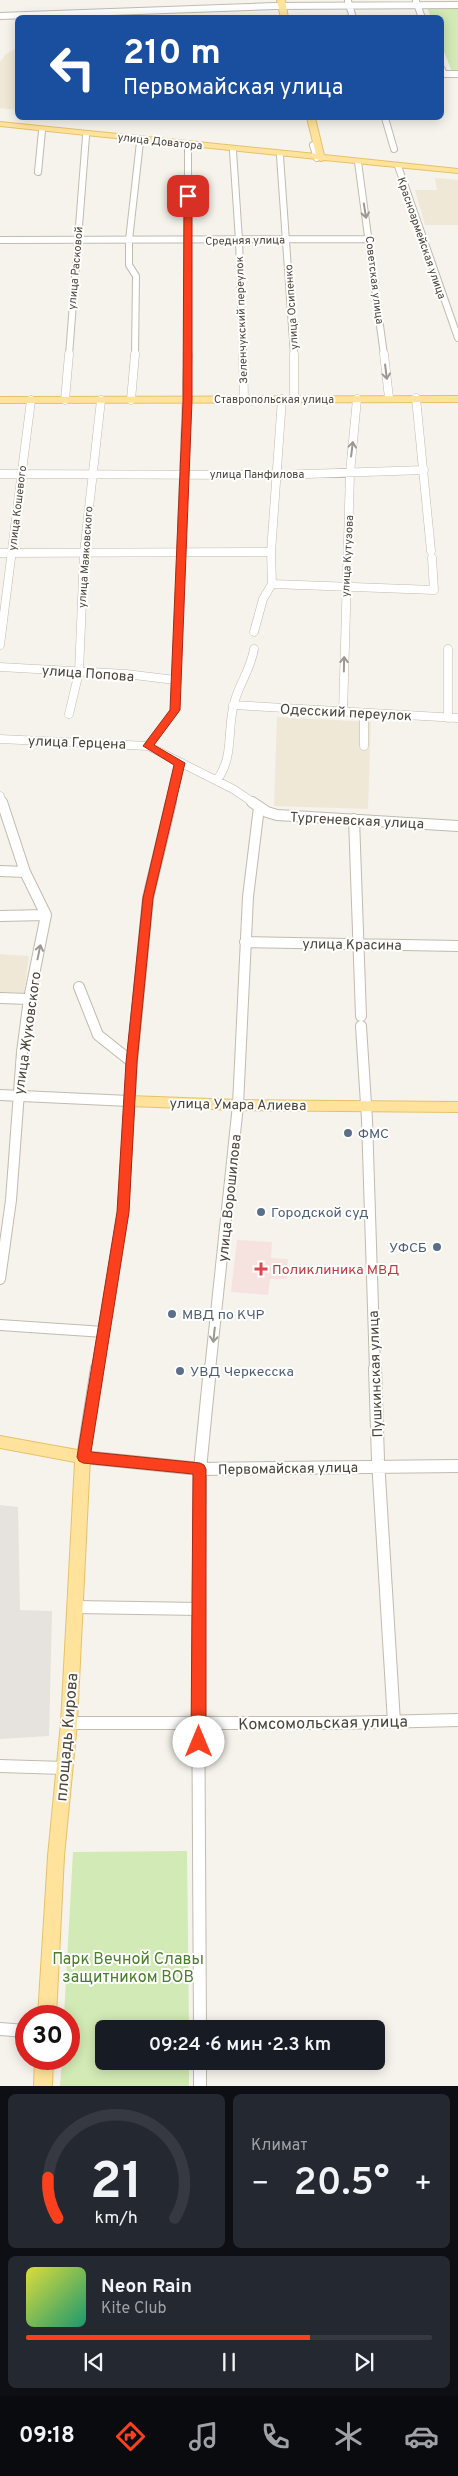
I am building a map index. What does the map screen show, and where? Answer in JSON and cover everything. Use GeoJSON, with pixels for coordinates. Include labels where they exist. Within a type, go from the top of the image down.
{"type":"FeatureCollection","features":[{"type":"Feature","properties":{"kind":"main road"},"geometry":{"type":"LineString","coordinates":[[311,120],[319,158]]}},
{"type":"Feature","properties":{"kind":"main road","name":"улица Доватора"},"geometry":{"type":"LineString","coordinates":[[0,126],[188,147],[319,158]]}},
{"type":"Feature","properties":{"kind":"main road","name":"улица Доватора"},"geometry":{"type":"LineString","coordinates":[[0,126],[458,171]]}},
{"type":"Feature","properties":{"kind":"main road","name":"Ставропольская улица"},"geometry":{"type":"LineString","coordinates":[[0,400],[458,398]]}},
{"type":"Feature","properties":{"kind":"main road","name":"улица Умара Алиева"},"geometry":{"type":"LineString","coordinates":[[129,1101],[238,1105],[458,1107]]}},
{"type":"Feature","properties":{"kind":"main road","name":"Первомайская улица"},"geometry":{"type":"LineString","coordinates":[[0,1442],[83,1457]]}},
{"type":"Feature","properties":{"kind":"main road","name":"площадь Кирова"},"geometry":{"type":"LineString","coordinates":[[48,2005],[56,1856],[69,1723],[83,1457]]}},
{"type":"Feature","properties":{"kind":"main road"},"geometry":{"type":"LineString","coordinates":[[43,2086],[44,2070]]}},
{"type":"Feature","properties":{"kind":"street"},"geometry":{"type":"LineString","coordinates":[[416,2],[421,15]]}},
{"type":"Feature","properties":{"kind":"street"},"geometry":{"type":"LineString","coordinates":[[23,15],[279,4],[416,2],[458,5]]}},
{"type":"Feature","properties":{"kind":"street"},"geometry":{"type":"LineString","coordinates":[[348,3],[352,15]]}},
{"type":"Feature","properties":{"kind":"street"},"geometry":{"type":"LineString","coordinates":[[0,16],[15,15]]}},
{"type":"Feature","properties":{"kind":"street"},"geometry":{"type":"LineString","coordinates":[[444,71],[458,74]]}},
{"type":"Feature","properties":{"kind":"street"},"geometry":{"type":"LineString","coordinates":[[386,120],[394,149]]}},
{"type":"Feature","properties":{"kind":"street"},"geometry":{"type":"LineString","coordinates":[[38,172],[42,131]]}},
{"type":"Feature","properties":{"kind":"street","name":"улица Расковой"},"geometry":{"type":"LineString","coordinates":[[65,400],[86,136]]}},
{"type":"Feature","properties":{"kind":"street"},"geometry":{"type":"LineString","coordinates":[[131,400],[135,349],[136,276],[129,265],[140,142]]}},
{"type":"Feature","properties":{"kind":"street"},"geometry":{"type":"LineString","coordinates":[[313,145],[319,158]]}},
{"type":"Feature","properties":{"kind":"street"},"geometry":{"type":"LineString","coordinates":[[148,746],[175,710],[188,400],[188,147]]}},
{"type":"Feature","properties":{"kind":"street","name":"Зеленчукский переулок"},"geometry":{"type":"LineString","coordinates":[[233,151],[239,240],[244,399]]}},
{"type":"Feature","properties":{"kind":"street","name":"улица Осипенко"},"geometry":{"type":"LineString","coordinates":[[280,156],[295,368],[294,399]]}},
{"type":"Feature","properties":{"kind":"street","name":"Советская улица"},"geometry":{"type":"LineString","coordinates":[[358,162],[370,239],[389,398]]}},
{"type":"Feature","properties":{"kind":"street","name":"Красноармейская улица"},"geometry":{"type":"LineString","coordinates":[[398,166],[458,338]]}},
{"type":"Feature","properties":{"kind":"street","name":"Средняя улица"},"geometry":{"type":"LineString","coordinates":[[0,240],[370,239]]}},
{"type":"Feature","properties":{"kind":"street"},"geometry":{"type":"LineString","coordinates":[[272,584],[434,590],[416,398]]}},
{"type":"Feature","properties":{"kind":"street"},"geometry":{"type":"LineString","coordinates":[[254,632],[263,599],[272,584],[271,552],[282,399]]}},
{"type":"Feature","properties":{"kind":"street","name":"улица Кутузова"},"geometry":{"type":"LineString","coordinates":[[344,713],[345,588],[350,528],[350,473],[358,399]]}},
{"type":"Feature","properties":{"kind":"street","name":"улица Кошевого"},"geometry":{"type":"LineString","coordinates":[[0,645],[31,400]]}},
{"type":"Feature","properties":{"kind":"street","name":"улица Маяковского"},"geometry":{"type":"LineString","coordinates":[[68,714],[79,672],[84,553],[91,475],[101,400]]}},
{"type":"Feature","properties":{"kind":"street","name":"улица Панфилова"},"geometry":{"type":"LineString","coordinates":[[0,474],[277,475],[424,470]]}},
{"type":"Feature","properties":{"kind":"street"},"geometry":{"type":"LineString","coordinates":[[0,553],[271,552]]}},
{"type":"Feature","properties":{"kind":"street"},"geometry":{"type":"LineString","coordinates":[[217,780],[225,769],[233,705],[252,666],[254,649]]}},
{"type":"Feature","properties":{"kind":"street"},"geometry":{"type":"LineString","coordinates":[[448,649],[448,718]]}},
{"type":"Feature","properties":{"kind":"street","name":"улица Попова"},"geometry":{"type":"LineString","coordinates":[[0,667],[175,680]]}},
{"type":"Feature","properties":{"kind":"street","name":"Одесский переулок"},"geometry":{"type":"LineString","coordinates":[[233,705],[344,713],[458,718]]}},
{"type":"Feature","properties":{"kind":"street"},"geometry":{"type":"LineString","coordinates":[[364,714],[364,746]]}},
{"type":"Feature","properties":{"kind":"street","name":"улица Герцена"},"geometry":{"type":"LineString","coordinates":[[0,739],[148,746],[217,780],[258,807]]}},
{"type":"Feature","properties":{"kind":"street"},"geometry":{"type":"LineString","coordinates":[[83,1457],[123,1212],[132,1062],[148,898],[180,763]]}},
{"type":"Feature","properties":{"kind":"street"},"geometry":{"type":"LineString","coordinates":[[0,796],[26,872],[46,915],[0,916]]}},
{"type":"Feature","properties":{"kind":"street","name":"Тургеневская улица"},"geometry":{"type":"LineString","coordinates":[[258,807],[277,815],[458,826]]}},
{"type":"Feature","properties":{"kind":"street","name":"улица Ворошилова"},"geometry":{"type":"LineString","coordinates":[[200,1469],[238,1105],[248,897],[258,807]]}},
{"type":"Feature","properties":{"kind":"street","name":"Пушкинская улица"},"geometry":{"type":"LineString","coordinates":[[354,819],[378,1467],[394,1722]]}},
{"type":"Feature","properties":{"kind":"street"},"geometry":{"type":"LineString","coordinates":[[0,871],[26,872]]}},
{"type":"Feature","properties":{"kind":"street","name":"улица Жуковского"},"geometry":{"type":"LineString","coordinates":[[0,1279],[11,1200],[18,1096],[29,1000],[46,915]]}},
{"type":"Feature","properties":{"kind":"street","name":"улица Красина"},"geometry":{"type":"LineString","coordinates":[[245,942],[458,946]]}},
{"type":"Feature","properties":{"kind":"street"},"geometry":{"type":"LineString","coordinates":[[79,987],[98,1034],[132,1062]]}},
{"type":"Feature","properties":{"kind":"street"},"geometry":{"type":"LineString","coordinates":[[0,998],[29,1000]]}},
{"type":"Feature","properties":{"kind":"street","name":"улица Умара Алиева"},"geometry":{"type":"LineString","coordinates":[[0,1096],[129,1101]]}},
{"type":"Feature","properties":{"kind":"street"},"geometry":{"type":"LineString","coordinates":[[0,1325],[104,1332]]}},
{"type":"Feature","properties":{"kind":"street","name":"Первомайская улица"},"geometry":{"type":"LineString","coordinates":[[83,1457],[200,1469],[458,1466]]}},
{"type":"Feature","properties":{"kind":"street"},"geometry":{"type":"LineString","coordinates":[[200,1469],[200,2020]]}},
{"type":"Feature","properties":{"kind":"street"},"geometry":{"type":"LineString","coordinates":[[76,1607],[199,1609]]}},
{"type":"Feature","properties":{"kind":"street","name":"Комсомольская улица"},"geometry":{"type":"LineString","coordinates":[[69,1723],[394,1722],[458,1720]]}},
{"type":"Feature","properties":{"kind":"street"},"geometry":{"type":"LineString","coordinates":[[0,1766],[64,1768]]}},
{"type":"Feature","properties":{"kind":"street"},"geometry":{"type":"LineString","coordinates":[[0,2029],[15,2030]]}},
{"type":"Feature","properties":{"kind":"street"},"geometry":{"type":"LineString","coordinates":[[200,2070],[200,2086]]}},
{"type":"Feature","properties":{"kind":"shaded area"},"geometry":{"type":"Polygon","coordinates":[[[15,49],[15,110],[0,108],[0,62],[6,54],[15,49]]]}},
{"type":"Feature","properties":{"kind":"shaded area"},"geometry":{"type":"Polygon","coordinates":[[[435,178],[458,180],[458,225],[425,225],[415,190],[437,190],[435,178]]]}},
{"type":"Feature","properties":{"kind":"shaded area"},"geometry":{"type":"Polygon","coordinates":[[[277,717],[371,722],[368,809],[274,806],[277,717]]]}},
{"type":"Feature","properties":{"kind":"shaded area"},"geometry":{"type":"Polygon","coordinates":[[[0,954],[29,956],[24,993],[0,992],[0,954]]]}},
{"type":"Feature","properties":{"kind":"shaded area","name":"Поликлиника МВД"},"geometry":{"type":"Polygon","coordinates":[[[237,1240],[272,1242],[271,1258],[288,1259],[287,1279],[270,1279],[268,1295],[231,1292],[237,1240]]]}},
{"type":"Feature","properties":{"kind":"shaded area"},"geometry":{"type":"Polygon","coordinates":[[[0,1505],[18,1507],[20,1610],[52,1611],[49,1736],[0,1739],[0,1505]]]}},
{"type":"Feature","properties":{"kind":"green space"},"geometry":{"type":"Polygon","coordinates":[[[458,7],[458,72],[452,72],[444,52],[444,15],[430,15],[427,8],[458,7]]]}},
{"type":"Feature","properties":{"kind":"green space","name":"Парк Вечной Славы защитником ВОВ"},"geometry":{"type":"Polygon","coordinates":[[[187,1851],[189,2020],[95,2020],[95,2070],[189,2070],[189,2086],[60,2086],[61,2070],[80,2070],[80,2005],[65,2005],[73,1852],[187,1851]]]}},
{"type":"Feature","properties":{"kind":"place","name":"ФМС"},"geometry":{"type":"Point","coordinates":[348,1133]}},
{"type":"Feature","properties":{"kind":"place","name":"Городской суд"},"geometry":{"type":"Point","coordinates":[261,1212]}},
{"type":"Feature","properties":{"kind":"place","name":"УФСБ"},"geometry":{"type":"Point","coordinates":[437,1247]}},
{"type":"Feature","properties":{"kind":"place","name":"Поликлиника МВД"},"geometry":{"type":"Point","coordinates":[261,1269]}},
{"type":"Feature","properties":{"kind":"place","name":"МВД по КЧР"},"geometry":{"type":"Point","coordinates":[172,1314]}},
{"type":"Feature","properties":{"kind":"place","name":"УВД Черкесска"},"geometry":{"type":"Point","coordinates":[180,1371]}},
{"type":"Feature","properties":{"kind":"route"},"geometry":{"type":"LineString","coordinates":[[188,196],[188,400],[175,710],[148,746],[180,763],[148,898],[132,1062],[123,1212],[83,1457],[200,1469],[199,1742]]}}]}
